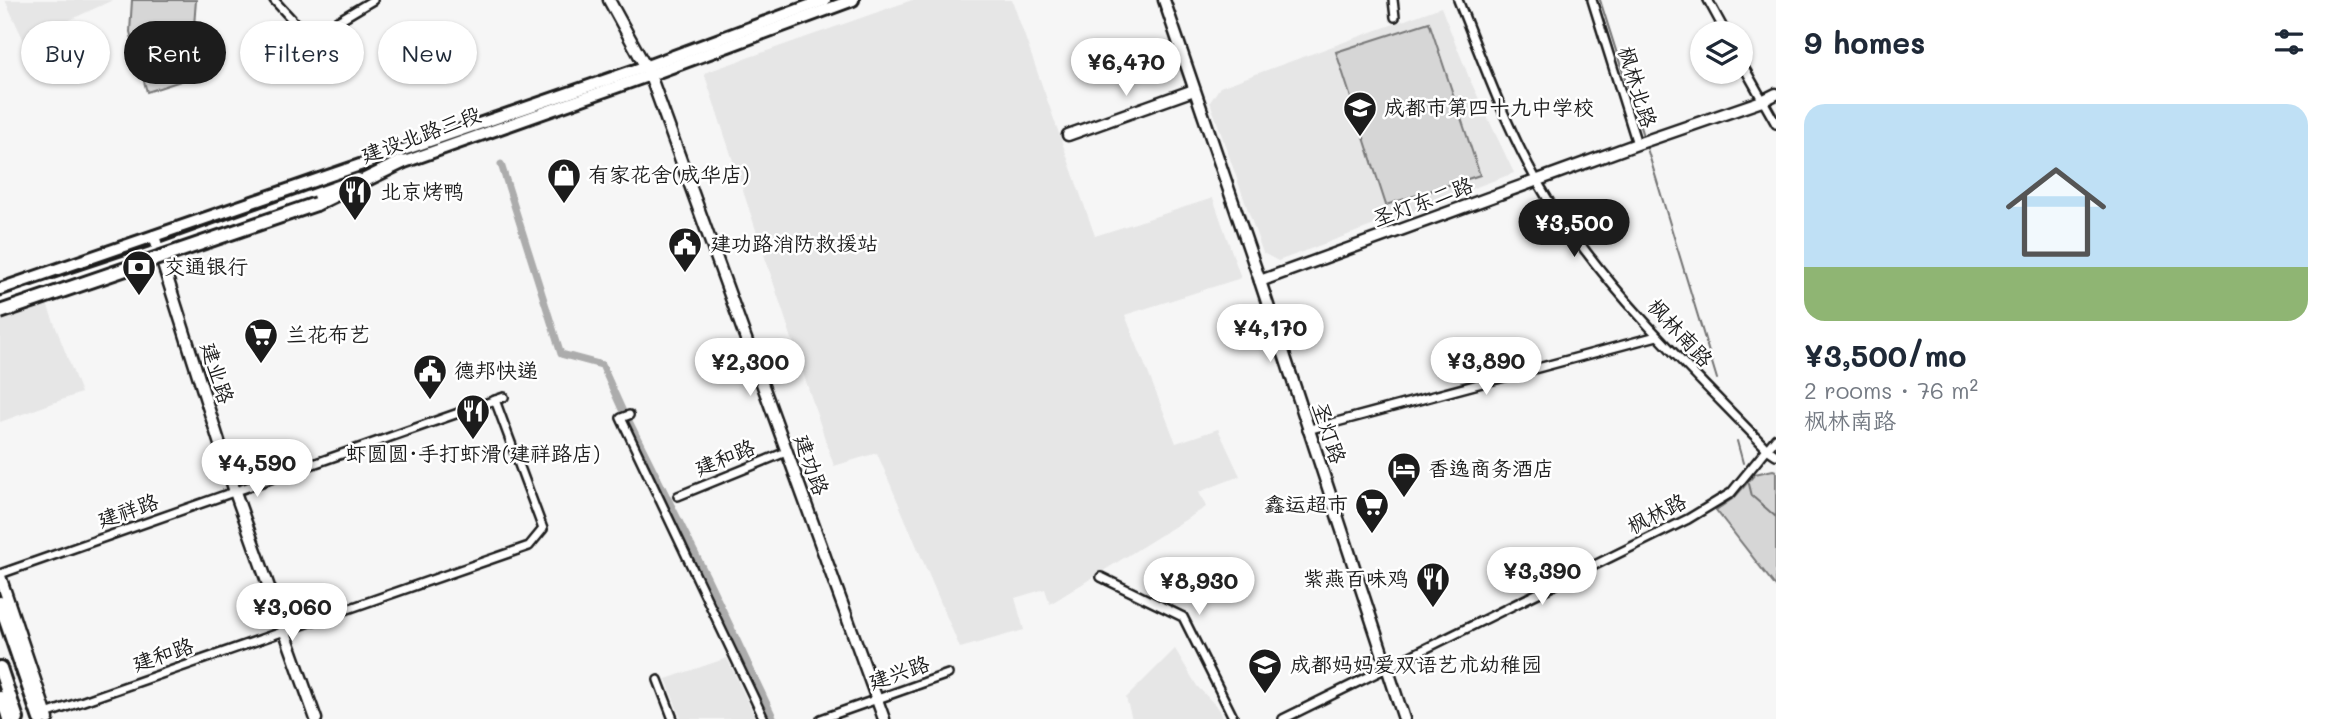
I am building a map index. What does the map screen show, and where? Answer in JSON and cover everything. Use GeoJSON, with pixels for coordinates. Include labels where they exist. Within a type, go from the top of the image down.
{"type":"FeatureCollection","features":[{"type":"Feature","properties":{"kind":"highway"},"geometry":{"type":"LineString","coordinates":[[0,312],[316,204],[402,162]]}},
{"type":"Feature","properties":{"kind":"highway"},"geometry":{"type":"LineString","coordinates":[[0,603],[45,717]]}},
{"type":"Feature","properties":{"kind":"highway"},"geometry":{"type":"LineString","coordinates":[[0,668],[17,719]]}},
{"type":"Feature","properties":{"kind":"main road","name":"建设北路三段"},"geometry":{"type":"LineString","coordinates":[[0,303],[157,251],[402,162],[649,70],[825,0]]}},
{"type":"Feature","properties":{"kind":"main road","name":"建设北路三段"},"geometry":{"type":"LineString","coordinates":[[0,289],[853,0]]}},
{"type":"Feature","properties":{"kind":"street"},"geometry":{"type":"LineString","coordinates":[[274,0],[298,26],[321,31],[373,0]]}},
{"type":"Feature","properties":{"kind":"street","name":"建功路"},"geometry":{"type":"LineString","coordinates":[[609,0],[649,70],[884,719]]}},
{"type":"Feature","properties":{"kind":"street","name":"圣灯路"},"geometry":{"type":"LineString","coordinates":[[1164,0],[1404,719]]}},
{"type":"Feature","properties":{"kind":"street"},"geometry":{"type":"LineString","coordinates":[[1393,0],[1395,17]]}},
{"type":"Feature","properties":{"kind":"street","name":"枫林南路"},"geometry":{"type":"LineString","coordinates":[[1458,0],[1494,93],[1548,201],[1596,265],[1657,336],[1776,456]]}},
{"type":"Feature","properties":{"kind":"street","name":"枫林北路"},"geometry":{"type":"LineString","coordinates":[[1592,0],[1637,144]]}},
{"type":"Feature","properties":{"kind":"street"},"geometry":{"type":"LineString","coordinates":[[1708,0],[1719,21]]}},
{"type":"Feature","properties":{"kind":"street"},"geometry":{"type":"LineString","coordinates":[[1753,84],[1776,124]]}},
{"type":"Feature","properties":{"kind":"street"},"geometry":{"type":"LineString","coordinates":[[1068,135],[1194,90]]}},
{"type":"Feature","properties":{"kind":"street","name":"圣灯东二路"},"geometry":{"type":"LineString","coordinates":[[1260,281],[1776,94]]}},
{"type":"Feature","properties":{"kind":"street","name":"建业路"},"geometry":{"type":"LineString","coordinates":[[154,236],[235,492],[316,719]]}},
{"type":"Feature","properties":{"kind":"street"},"geometry":{"type":"LineString","coordinates":[[1307,430],[1657,336]]}},
{"type":"Feature","properties":{"kind":"street","name":"建祥路"},"geometry":{"type":"LineString","coordinates":[[0,575],[504,397]]}},
{"type":"Feature","properties":{"kind":"street","name":"建和路"},"geometry":{"type":"LineString","coordinates":[[45,717],[529,547],[543,529],[495,400]]}},
{"type":"Feature","properties":{"kind":"street"},"geometry":{"type":"LineString","coordinates":[[629,415],[621,418],[764,719]]}},
{"type":"Feature","properties":{"kind":"street","name":"枫林路"},"geometry":{"type":"LineString","coordinates":[[1283,719],[1688,519],[1731,493],[1776,438]]}},
{"type":"Feature","properties":{"kind":"street","name":"建和路"},"geometry":{"type":"LineString","coordinates":[[678,496],[786,452]]}},
{"type":"Feature","properties":{"kind":"street"},"geometry":{"type":"LineString","coordinates":[[0,575],[45,717]]}},
{"type":"Feature","properties":{"kind":"street"},"geometry":{"type":"LineString","coordinates":[[1101,577],[1183,617],[1234,719]]}},
{"type":"Feature","properties":{"kind":"street","name":"建兴路"},"geometry":{"type":"LineString","coordinates":[[821,719],[948,674]]}},
{"type":"Feature","properties":{"kind":"street"},"geometry":{"type":"LineString","coordinates":[[658,680],[673,719]]}},
{"type":"Feature","properties":{"kind":"street"},"geometry":{"type":"LineString","coordinates":[[1,699],[9,719]]}},
{"type":"Feature","properties":{"kind":"shaded area"},"geometry":{"type":"Polygon","coordinates":[[[5,0],[113,0],[67,21],[21,21],[21,35],[5,0]]]}},
{"type":"Feature","properties":{"kind":"shaded area"},"geometry":{"type":"Polygon","coordinates":[[[132,0],[196,0],[194,21],[131,21],[132,0]]]}},
{"type":"Feature","properties":{"kind":"shaded area"},"geometry":{"type":"Polygon","coordinates":[[[912,0],[1012,0],[1095,236],[1213,198],[1241,278],[1125,315],[1176,443],[1218,429],[1240,476],[1199,492],[1206,507],[1050,604],[1045,589],[1015,598],[1024,630],[960,648],[877,453],[834,466],[704,73],[912,0]]]}},
{"type":"Feature","properties":{"kind":"shaded area","name":"成都市第四十九中学校"},"geometry":{"type":"Polygon","coordinates":[[[1441,7],[1470,80],[1514,173],[1278,261],[1263,253],[1210,102],[1220,87],[1441,7]]]}},
{"type":"Feature","properties":{"kind":"shaded area"},"geometry":{"type":"Polygon","coordinates":[[[1429,22],[1480,175],[1386,205],[1336,52],[1429,22]]]}},
{"type":"Feature","properties":{"kind":"shaded area"},"geometry":{"type":"Polygon","coordinates":[[[145,84],[172,84],[147,92],[145,84]]]}},
{"type":"Feature","properties":{"kind":"shaded area"},"geometry":{"type":"Polygon","coordinates":[[[47,304],[81,393],[0,422],[0,321],[47,304]]]}},
{"type":"Feature","properties":{"kind":"shaded area"},"geometry":{"type":"Polygon","coordinates":[[[1776,471],[1776,587],[1716,510],[1735,497],[1755,474],[1776,471]]]}},
{"type":"Feature","properties":{"kind":"shaded area"},"geometry":{"type":"Polygon","coordinates":[[[1175,649],[1197,686],[1219,709],[1224,719],[1132,719],[1126,698],[1175,649]]]}},
{"type":"Feature","properties":{"kind":"shaded area"},"geometry":{"type":"Polygon","coordinates":[[[727,658],[756,719],[681,719],[666,679],[727,658]]]}},
{"type":"Feature","properties":{"kind":"waterway"},"geometry":{"type":"LineString","coordinates":[[1600,0],[1643,136]]}},
{"type":"Feature","properties":{"kind":"waterway"},"geometry":{"type":"LineString","coordinates":[[1646,145],[1717,379]]}},
{"type":"Feature","properties":{"kind":"waterway"},"geometry":{"type":"LineString","coordinates":[[501,164],[561,354],[602,365],[624,414]]}},
{"type":"Feature","properties":{"kind":"waterway"},"geometry":{"type":"LineString","coordinates":[[628,419],[774,719]]}},
{"type":"Feature","properties":{"kind":"waterway"},"geometry":{"type":"LineString","coordinates":[[1737,441],[1743,463]]}},
{"type":"Feature","properties":{"kind":"waterway"},"geometry":{"type":"LineString","coordinates":[[1749,484],[1752,496],[1776,517]]}},
{"type":"Feature","properties":{"kind":"place","name":"成都市第四十九中学校"},"geometry":{"type":"Point","coordinates":[1360,138]}},
{"type":"Feature","properties":{"kind":"place","name":"有家花舍(成华店)"},"geometry":{"type":"Point","coordinates":[564,205]}},
{"type":"Feature","properties":{"kind":"place","name":"北京烤鸭"},"geometry":{"type":"Point","coordinates":[355,222]}},
{"type":"Feature","properties":{"kind":"place","name":"建功路消防救援站"},"geometry":{"type":"Point","coordinates":[685,274]}},
{"type":"Feature","properties":{"kind":"place","name":"交通银行"},"geometry":{"type":"Point","coordinates":[139,297]}},
{"type":"Feature","properties":{"kind":"place","name":"兰花布艺"},"geometry":{"type":"Point","coordinates":[261,365]}},
{"type":"Feature","properties":{"kind":"place","name":"德邦快递"},"geometry":{"type":"Point","coordinates":[430,401]}},
{"type":"Feature","properties":{"kind":"place","name":"虾圆圆·手打虾滑(建祥路店)"},"geometry":{"type":"Point","coordinates":[473,441]}},
{"type":"Feature","properties":{"kind":"place","name":"香逸商务酒店"},"geometry":{"type":"Point","coordinates":[1404,499]}},
{"type":"Feature","properties":{"kind":"place","name":"鑫运超市"},"geometry":{"type":"Point","coordinates":[1372,535]}},
{"type":"Feature","properties":{"kind":"place","name":"紫燕百味鸡"},"geometry":{"type":"Point","coordinates":[1433,609]}},
{"type":"Feature","properties":{"kind":"place","name":"成都妈妈爱双语艺术幼稚园"},"geometry":{"type":"Point","coordinates":[1265,695]}}]}
